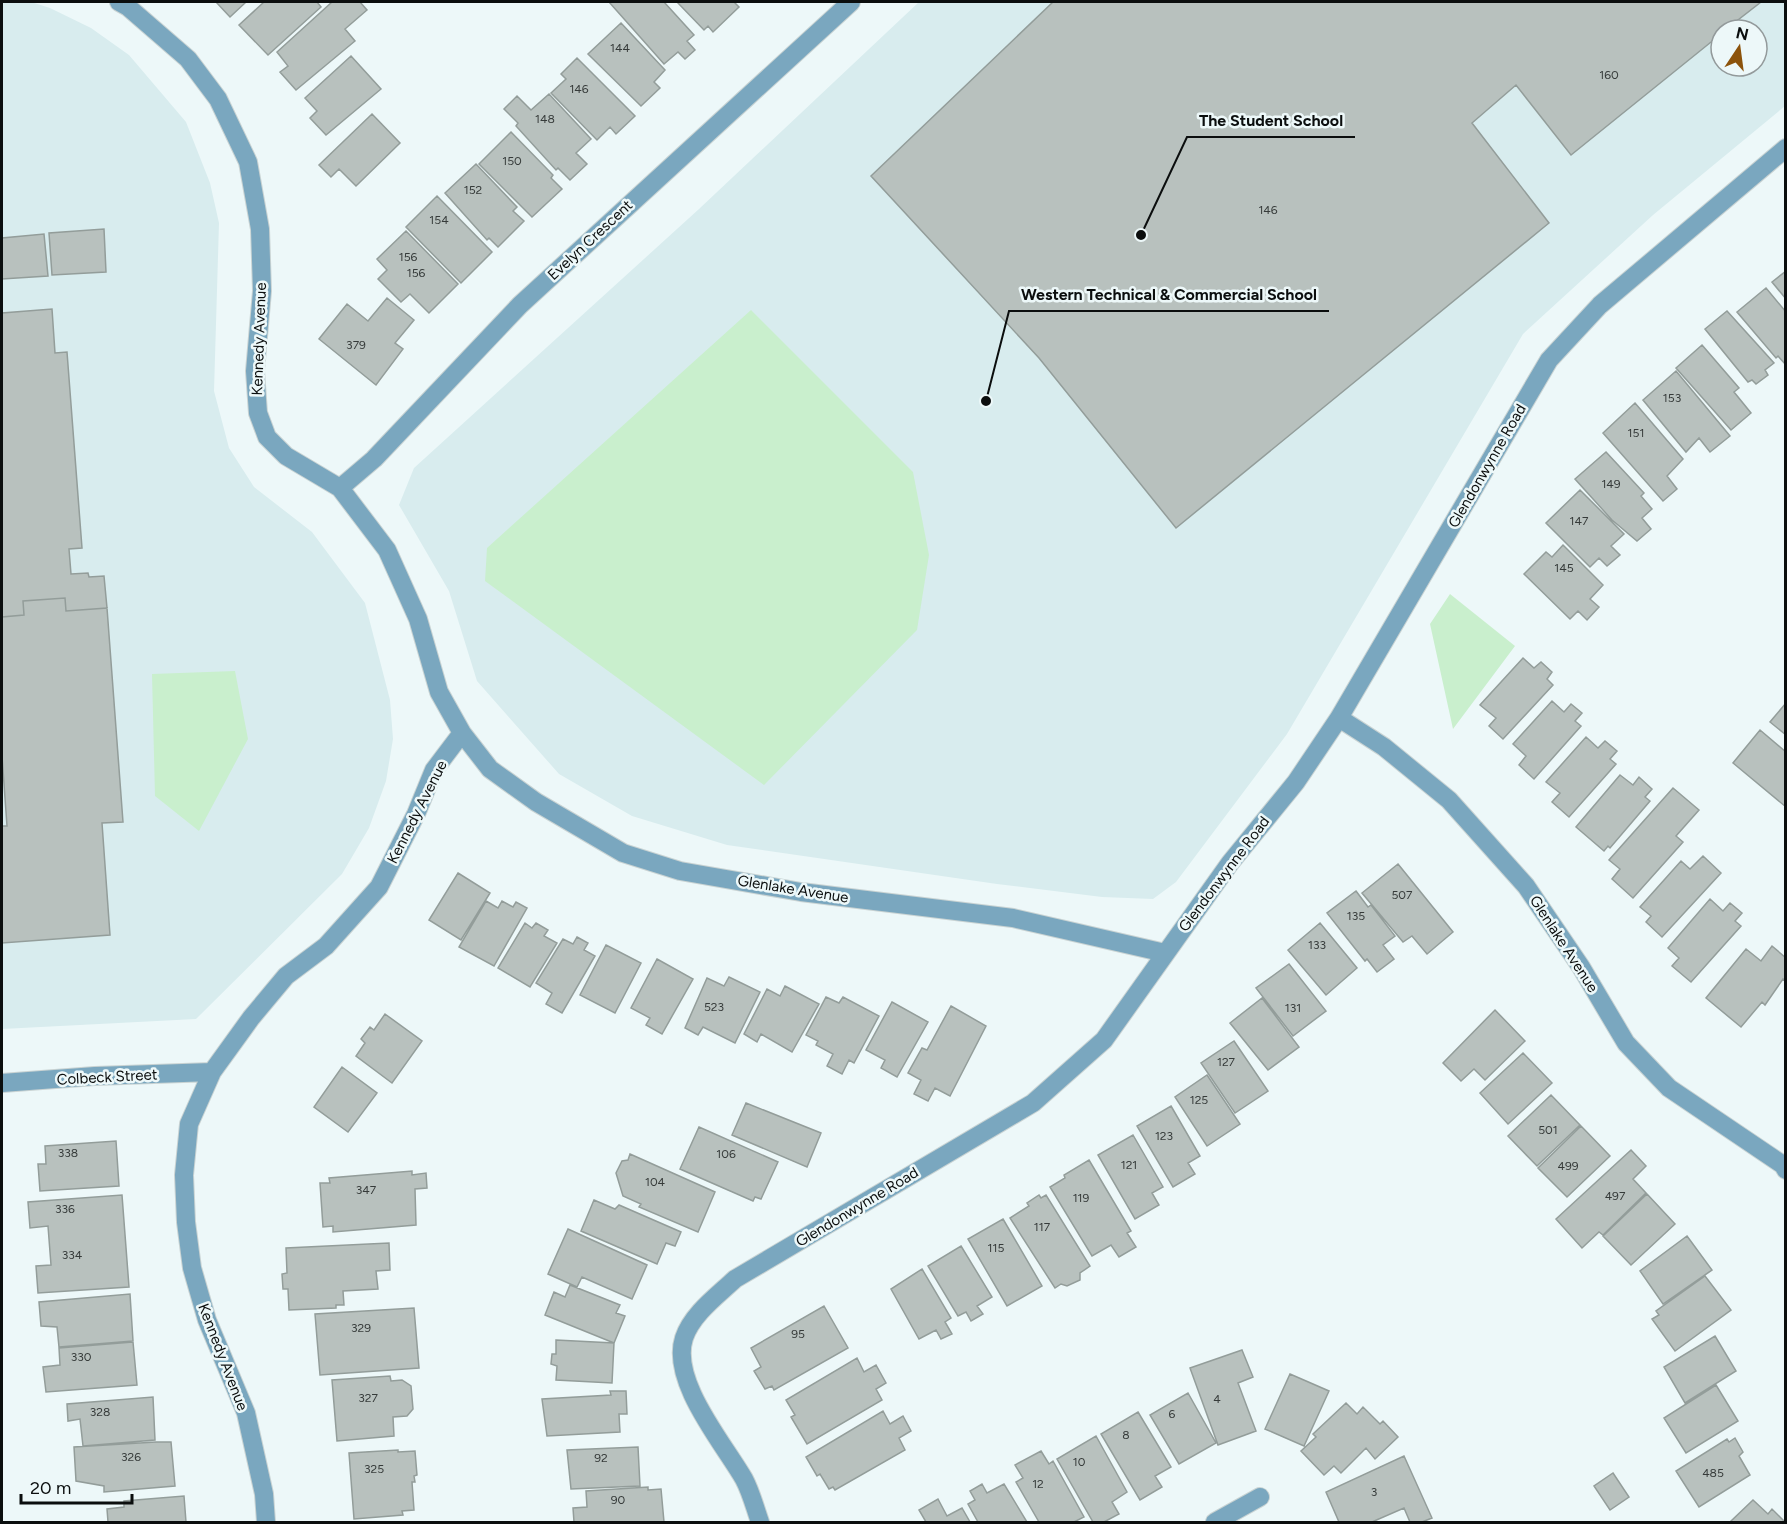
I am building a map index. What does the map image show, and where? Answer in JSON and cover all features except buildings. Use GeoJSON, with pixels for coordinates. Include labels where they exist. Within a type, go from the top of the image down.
{"type":"FeatureCollection","features":[{"type":"Feature","properties":{"kind":"street","name":"Kennedy Avenue"},"geometry":{"type":"LineString","coordinates":[[119,2],[128,7],[188,59],[218,99],[248,162],[260,230],[262,291],[255,370],[258,413],[267,437],[286,456],[340,488],[387,550],[418,619],[439,692],[462,733],[434,770],[417,814],[379,887],[326,946],[286,976],[250,1018],[212,1072],[189,1124],[184,1175],[186,1222],[192,1269],[207,1320],[246,1413],[264,1494],[266,1522]]}},
{"type":"Feature","properties":{"kind":"street","name":"Evelyn Crescent"},"geometry":{"type":"LineString","coordinates":[[340,488],[374,459],[520,305],[850,2]]}},
{"type":"Feature","properties":{"kind":"street","name":"Glendonwynne Road"},"geometry":{"type":"LineString","coordinates":[[760,1522],[745,1481],[696,1405],[684,1370],[684,1339],[699,1313],[735,1279],[1033,1103],[1104,1040],[1230,863],[1296,782],[1339,718],[1549,360],[1600,305],[1785,148]]}},
{"type":"Feature","properties":{"kind":"street","name":"Glenlake Avenue"},"geometry":{"type":"LineString","coordinates":[[1339,718],[1384,747],[1449,800],[1526,886],[1581,967],[1626,1043],[1669,1088],[1785,1165]]}},
{"type":"Feature","properties":{"kind":"street","name":"Glenlake Avenue"},"geometry":{"type":"LineString","coordinates":[[462,733],[490,769],[536,802],[623,853],[680,871],[801,892],[1013,918],[1165,953]]}},
{"type":"Feature","properties":{"kind":"street","name":"Colbeck Street"},"geometry":{"type":"LineString","coordinates":[[2,1083],[95,1076],[212,1072]]}},
{"type":"Feature","properties":{"kind":"street"},"geometry":{"type":"LineString","coordinates":[[1215,1522],[1260,1497]]}},
{"type":"Feature","properties":{"kind":"shaded area"},"geometry":{"type":"Polygon","coordinates":[[[2,2],[31,2],[50,8],[91,28],[129,55],[186,122],[210,183],[219,223],[214,391],[229,448],[254,487],[312,532],[365,603],[390,700],[393,739],[386,781],[369,828],[342,874],[196,1019],[2,1029],[2,2]]]}},
{"type":"Feature","properties":{"kind":"shaded area"},"geometry":{"type":"Polygon","coordinates":[[[919,2],[1785,2],[1785,106],[1653,215],[1523,334],[1287,734],[1176,882],[1153,899],[1102,897],[997,884],[727,845],[632,816],[559,774],[477,681],[449,591],[399,505],[414,468],[699,209],[919,2]]]}},
{"type":"Feature","properties":{"kind":"green space"},"geometry":{"type":"Polygon","coordinates":[[[751,310],[913,472],[929,555],[917,630],[764,785],[485,581],[487,548],[751,310]]]}},
{"type":"Feature","properties":{"kind":"green space"},"geometry":{"type":"Polygon","coordinates":[[[1450,594],[1515,646],[1453,729],[1430,624],[1450,594]]]}},
{"type":"Feature","properties":{"kind":"green space"},"geometry":{"type":"Polygon","coordinates":[[[235,671],[248,739],[199,831],[155,796],[152,674],[235,671]]]}},
{"type":"Feature","properties":{"kind":"place","name":"The Student School"},"geometry":{"type":"Point","coordinates":[1141,235]}},
{"type":"Feature","properties":{"kind":"place","name":"Western Technical & Commercial School"},"geometry":{"type":"Point","coordinates":[986,401]}}]}
